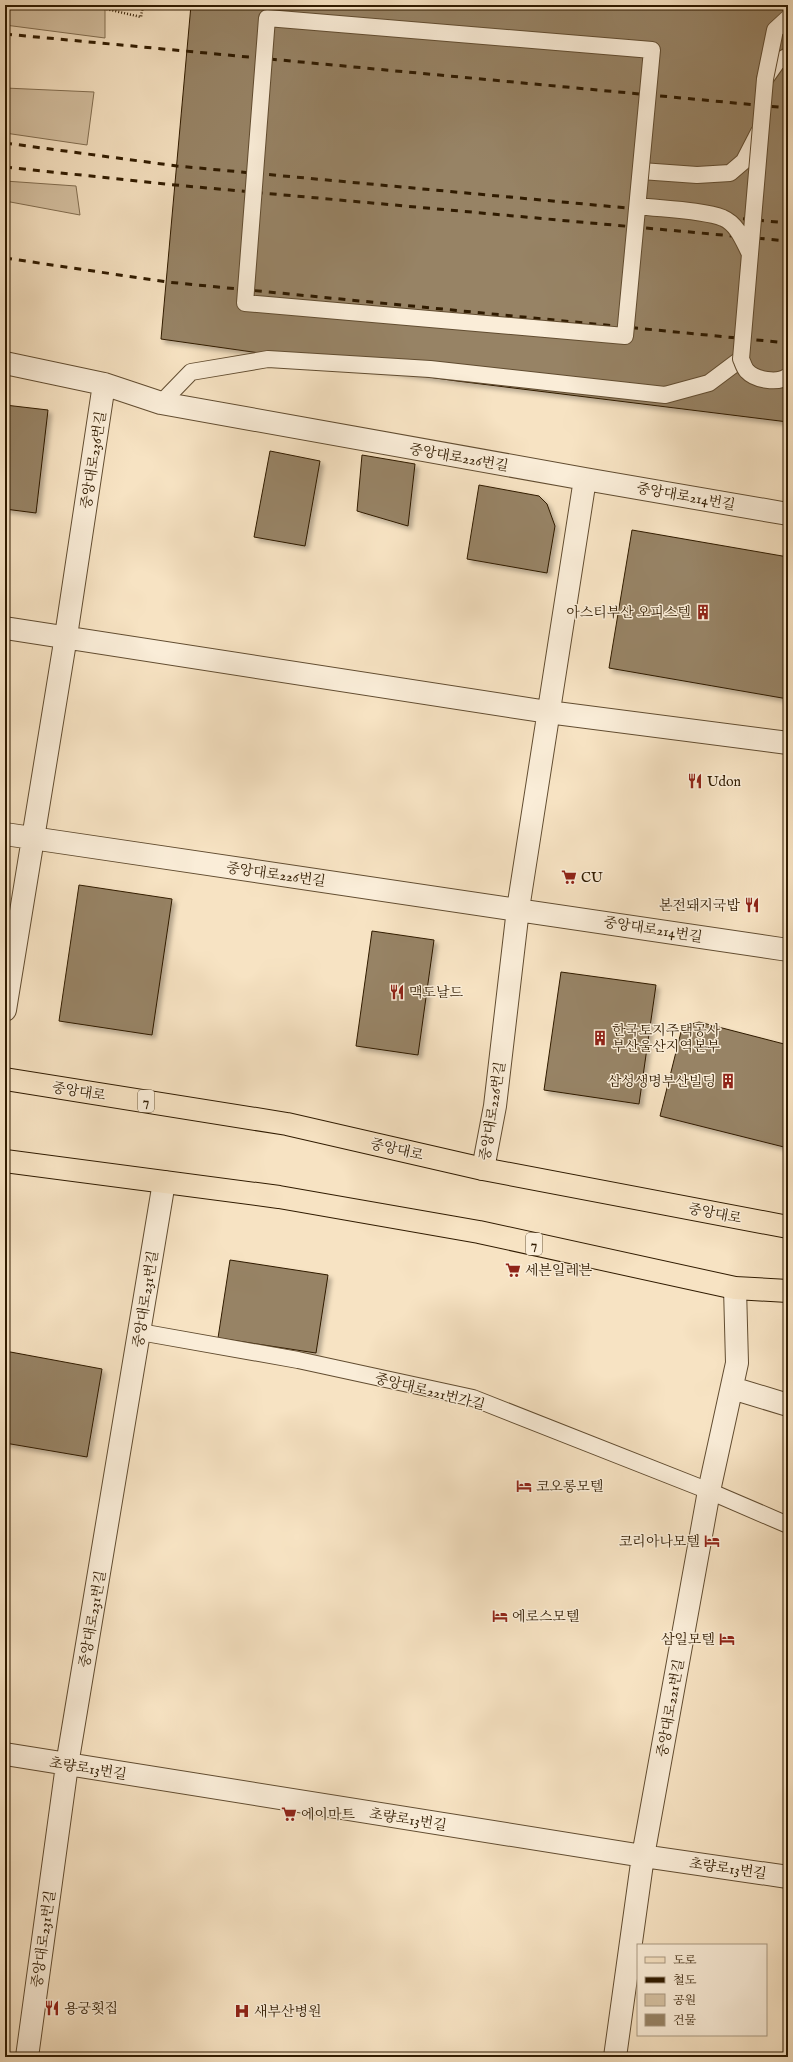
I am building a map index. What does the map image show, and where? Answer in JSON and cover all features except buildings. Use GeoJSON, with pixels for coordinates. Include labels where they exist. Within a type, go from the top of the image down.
{"type":"FeatureCollection","features":[{"type":"Feature","properties":{"kind":"main road","name":"중앙대로"},"geometry":{"type":"LineString","coordinates":[[5,1080],[287,1124],[483,1169],[788,1227]]}},
{"type":"Feature","properties":{"kind":"main road","name":"7"},"geometry":{"type":"LineString","coordinates":[[5,1161],[279,1197],[479,1232],[735,1288],[788,1306]]}},
{"type":"Feature","properties":{"kind":"main road","name":"7"},"geometry":{"type":"LineString","coordinates":[[735,1288],[788,1291]]}},
{"type":"Feature","properties":{"kind":"street"},"geometry":{"type":"LineString","coordinates":[[5,363],[104,384]]}},
{"type":"Feature","properties":{"kind":"street","name":"중앙대로226번길"},"geometry":{"type":"LineString","coordinates":[[104,384],[162,403],[585,479],[518,909],[495,1106],[483,1169]]}},
{"type":"Feature","properties":{"kind":"street","name":"중앙대로236번길"},"geometry":{"type":"LineString","coordinates":[[5,1010],[66,636],[104,384]]}},
{"type":"Feature","properties":{"kind":"street","name":"중앙대로214번길"},"geometry":{"type":"LineString","coordinates":[[585,479],[788,514]]}},
{"type":"Feature","properties":{"kind":"street"},"geometry":{"type":"LineString","coordinates":[[5,628],[66,636],[548,712],[788,743]]}},
{"type":"Feature","properties":{"kind":"street"},"geometry":{"type":"LineString","coordinates":[[5,834],[33,838]]}},
{"type":"Feature","properties":{"kind":"street","name":"중앙대로226번길"},"geometry":{"type":"LineString","coordinates":[[33,838],[518,909]]}},
{"type":"Feature","properties":{"kind":"street","name":"중앙대로214번길"},"geometry":{"type":"LineString","coordinates":[[518,909],[788,950]]}},
{"type":"Feature","properties":{"kind":"street","name":"중앙대로231번길"},"geometry":{"type":"LineString","coordinates":[[27,2057],[68,1765],[164,1182]]}},
{"type":"Feature","properties":{"kind":"street","name":"중앙대로221번길"},"geometry":{"type":"LineString","coordinates":[[615,2057],[643,1856],[709,1491],[737,1363],[735,1288]]}},
{"type":"Feature","properties":{"kind":"street"},"geometry":{"type":"LineString","coordinates":[[732,1388],[788,1405]]}},
{"type":"Feature","properties":{"kind":"street","name":"초량로13번길"},"geometry":{"type":"LineString","coordinates":[[5,1754],[643,1856],[788,1877]]}},
{"type":"Feature","properties":{"kind":"lane"},"geometry":{"type":"LineString","coordinates":[[267,18],[652,50],[641,171],[626,336],[245,303],[267,18]]}},
{"type":"Feature","properties":{"kind":"lane"},"geometry":{"type":"LineString","coordinates":[[788,18],[775,30],[765,79],[759,132],[741,359],[747,371],[757,377],[770,380],[785,378],[788,376]]}},
{"type":"Feature","properties":{"kind":"lane"},"geometry":{"type":"LineString","coordinates":[[765,79],[777,62],[788,56]]}},
{"type":"Feature","properties":{"kind":"lane"},"geometry":{"type":"LineString","coordinates":[[641,171],[697,175],[730,173],[744,162],[759,132]]}},
{"type":"Feature","properties":{"kind":"lane"},"geometry":{"type":"LineString","coordinates":[[638,206],[694,212],[724,218],[739,232],[749,254]]}},
{"type":"Feature","properties":{"kind":"lane"},"geometry":{"type":"LineString","coordinates":[[162,403],[191,372],[268,359],[430,369],[665,395],[709,383],[741,359]]}},
{"type":"Feature","properties":{"kind":"lane","name":"중앙대로221번가길"},"geometry":{"type":"LineString","coordinates":[[140,1332],[298,1360],[473,1398],[709,1491],[788,1525]]}},
{"type":"Feature","properties":{"kind":"path"},"geometry":{"type":"LineString","coordinates":[[89,5],[141,17],[143,5]]}},
{"type":"Feature","properties":{"kind":"green space"},"geometry":{"type":"Polygon","coordinates":[[[5,5],[105,5],[105,38],[5,25],[5,5]]]}},
{"type":"Feature","properties":{"kind":"green space"},"geometry":{"type":"Polygon","coordinates":[[[5,88],[94,92],[87,145],[5,133],[5,88]]]}},
{"type":"Feature","properties":{"kind":"green space"},"geometry":{"type":"Polygon","coordinates":[[[5,181],[76,186],[80,215],[5,201],[5,181]]]}},
{"type":"Feature","properties":{"kind":"railway"},"geometry":{"type":"LineString","coordinates":[[5,34],[788,108]]}},
{"type":"Feature","properties":{"kind":"railway"},"geometry":{"type":"LineString","coordinates":[[5,143],[177,166],[788,223]]}},
{"type":"Feature","properties":{"kind":"railway"},"geometry":{"type":"LineString","coordinates":[[5,167],[175,185],[788,241]]}},
{"type":"Feature","properties":{"kind":"railway"},"geometry":{"type":"LineString","coordinates":[[5,258],[167,282],[788,343]]}},
{"type":"Feature","properties":{"kind":"place","name":"아스티부산 오피스텔"},"geometry":{"type":"Point","coordinates":[703,612]}},
{"type":"Feature","properties":{"kind":"place","name":"Udon"},"geometry":{"type":"Point","coordinates":[695,781]}},
{"type":"Feature","properties":{"kind":"place","name":"CU"},"geometry":{"type":"Point","coordinates":[569,877]}},
{"type":"Feature","properties":{"kind":"place","name":"본전돼지국밥"},"geometry":{"type":"Point","coordinates":[752,905]}},
{"type":"Feature","properties":{"kind":"place","name":"맥도날드"},"geometry":{"type":"Point","coordinates":[397,992]}},
{"type":"Feature","properties":{"kind":"place","name":"한국토지주택공사 부산울산지역본부"},"geometry":{"type":"Point","coordinates":[600,1038]}},
{"type":"Feature","properties":{"kind":"place","name":"삼성생명부산빌딩"},"geometry":{"type":"Point","coordinates":[728,1081]}},
{"type":"Feature","properties":{"kind":"place","name":"세븐일레븐"},"geometry":{"type":"Point","coordinates":[513,1270]}},
{"type":"Feature","properties":{"kind":"place","name":"코오롱모텔"},"geometry":{"type":"Point","coordinates":[524,1486]}},
{"type":"Feature","properties":{"kind":"place","name":"코리아나모텔"},"geometry":{"type":"Point","coordinates":[712,1541]}},
{"type":"Feature","properties":{"kind":"place","name":"에로스모텔"},"geometry":{"type":"Point","coordinates":[500,1616]}},
{"type":"Feature","properties":{"kind":"place","name":"삼일모텔"},"geometry":{"type":"Point","coordinates":[727,1639]}},
{"type":"Feature","properties":{"kind":"place","name":"에이마트"},"geometry":{"type":"Point","coordinates":[289,1814]}},
{"type":"Feature","properties":{"kind":"place","name":"용궁횟집"},"geometry":{"type":"Point","coordinates":[52,2008]}},
{"type":"Feature","properties":{"kind":"place","name":"새부산병원"},"geometry":{"type":"Point","coordinates":[242,2011]}}]}
